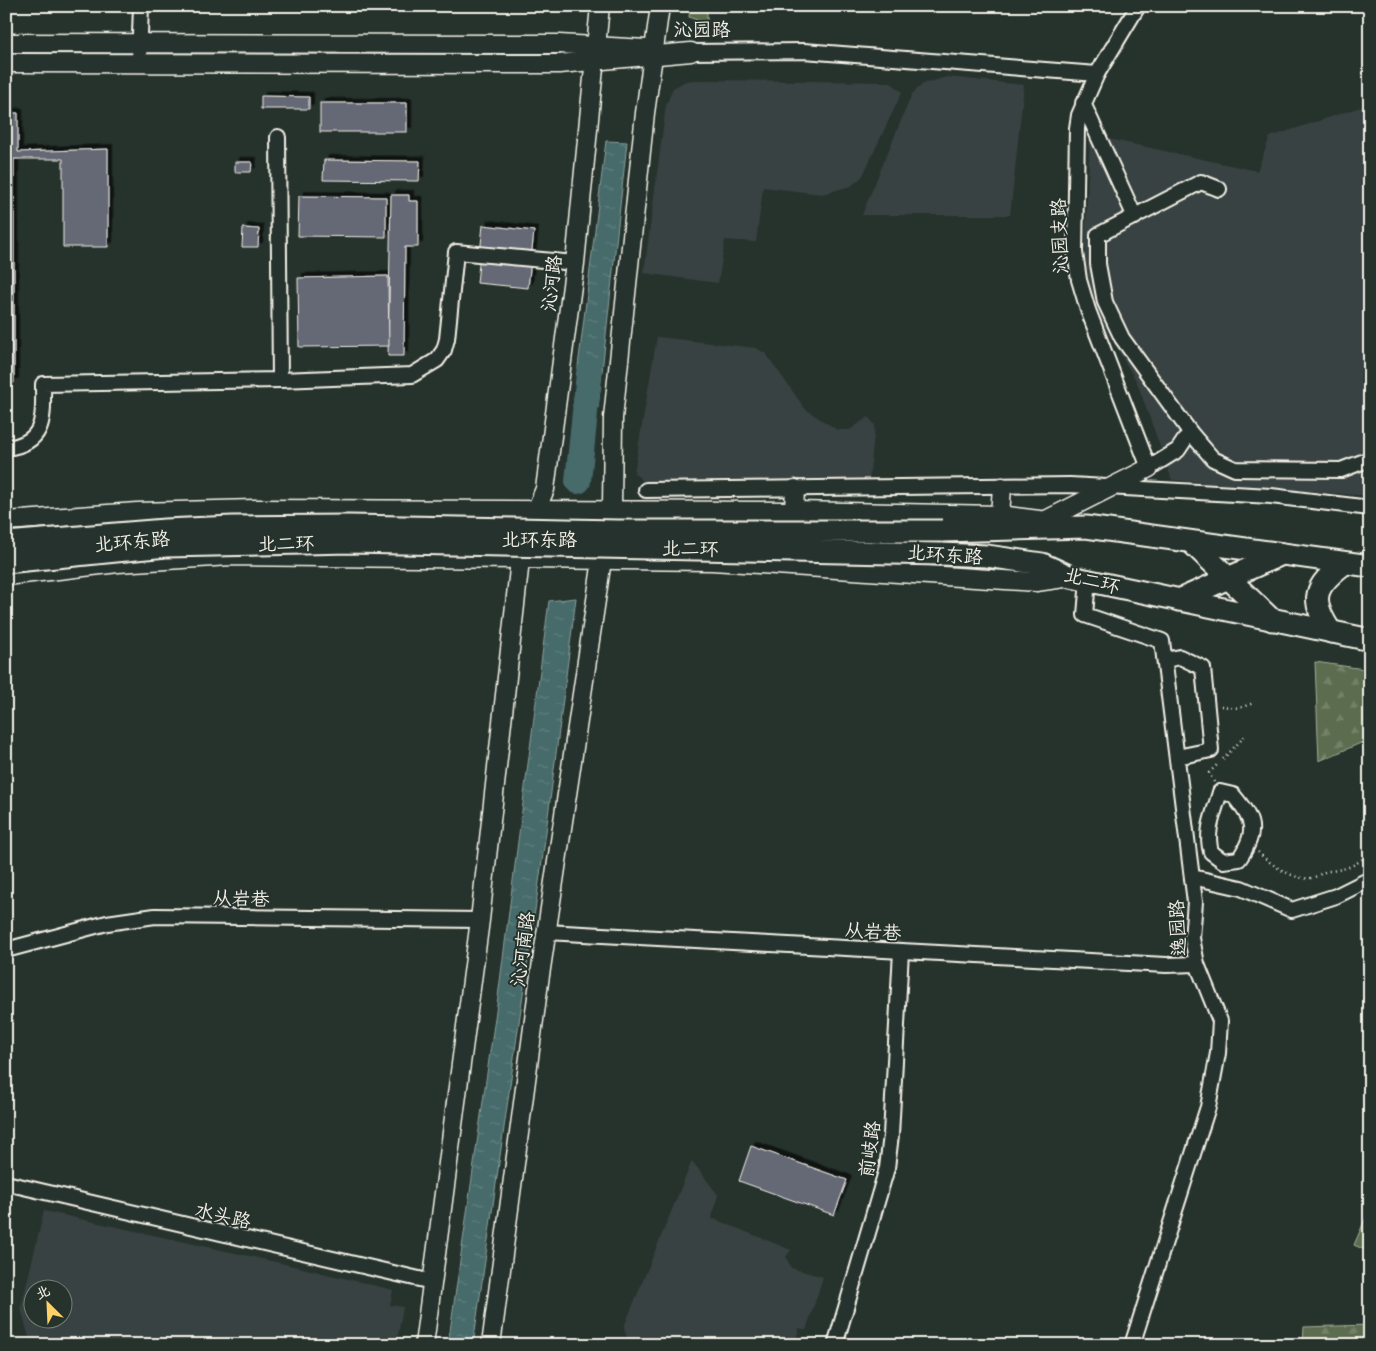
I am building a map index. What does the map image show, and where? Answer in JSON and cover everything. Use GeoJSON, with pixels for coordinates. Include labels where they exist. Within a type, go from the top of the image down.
{"type":"FeatureCollection","features":[{"type":"Feature","properties":{"kind":"highway","name":"北二环"},"geometry":{"type":"LineString","coordinates":[[6,543],[165,530],[330,526],[618,531],[942,532],[1086,527],[1370,566]]}},
{"type":"Feature","properties":{"kind":"highway","name":"北二环"},"geometry":{"type":"LineString","coordinates":[[6,562],[166,546],[350,542],[986,556],[1042,564],[1080,579],[1366,639]]}},
{"type":"Feature","properties":{"kind":"highway"},"geometry":{"type":"LineString","coordinates":[[1191,542],[1272,620]]}},
{"type":"Feature","properties":{"kind":"highway"},"geometry":{"type":"LineString","coordinates":[[1179,600],[1282,554]]}},
{"type":"Feature","properties":{"kind":"highway"},"geometry":{"type":"LineString","coordinates":[[1331,632],[1320,615],[1316,601],[1319,587],[1328,575],[1345,563]]}},
{"type":"Feature","properties":{"kind":"main road","name":"沁河路"},"geometry":{"type":"LineString","coordinates":[[520,560],[524,539],[538,510],[545,489],[575,263],[600,6]]}},
{"type":"Feature","properties":{"kind":"main road"},"geometry":{"type":"LineString","coordinates":[[602,560],[612,509],[613,418],[645,113],[660,6]]}},
{"type":"Feature","properties":{"kind":"main road","name":"沁园路"},"geometry":{"type":"LineString","coordinates":[[6,43],[596,53],[691,52]]}},
{"type":"Feature","properties":{"kind":"main road"},"geometry":{"type":"LineString","coordinates":[[6,63],[559,64],[596,53]]}},
{"type":"Feature","properties":{"kind":"main road"},"geometry":{"type":"LineString","coordinates":[[1044,520],[1149,468]]}},
{"type":"Feature","properties":{"kind":"main road"},"geometry":{"type":"LineString","coordinates":[[1000,515],[1002,487]]}},
{"type":"Feature","properties":{"kind":"main road"},"geometry":{"type":"LineString","coordinates":[[794,511],[795,489]]}},
{"type":"Feature","properties":{"kind":"main road"},"geometry":{"type":"LineString","coordinates":[[6,520],[137,512],[255,508],[612,509],[1000,515],[1086,527]]}},
{"type":"Feature","properties":{"kind":"main road","name":"北环东路"},"geometry":{"type":"LineString","coordinates":[[6,576],[118,563],[230,556],[712,561],[1036,582],[1080,579]]}},
{"type":"Feature","properties":{"kind":"main road"},"geometry":{"type":"LineString","coordinates":[[424,1345],[480,920],[520,560]]}},
{"type":"Feature","properties":{"kind":"main road","name":"沁河南路"},"geometry":{"type":"LineString","coordinates":[[491,1345],[546,932],[602,560]]}},
{"type":"Feature","properties":{"kind":"street"},"geometry":{"type":"LineString","coordinates":[[139,62],[141,6]]}},
{"type":"Feature","properties":{"kind":"street","name":"沁园支路"},"geometry":{"type":"LineString","coordinates":[[1138,6],[1098,74],[1083,104],[1077,128],[1076,266],[1088,310],[1149,468]]}},
{"type":"Feature","properties":{"kind":"street","name":"沁园路"},"geometry":{"type":"LineString","coordinates":[[691,52],[804,51],[1098,74]]}},
{"type":"Feature","properties":{"kind":"street"},"geometry":{"type":"LineString","coordinates":[[1083,104],[1135,217]]}},
{"type":"Feature","properties":{"kind":"street"},"geometry":{"type":"LineString","coordinates":[[278,137],[280,380]]}},
{"type":"Feature","properties":{"kind":"street"},"geometry":{"type":"LineString","coordinates":[[1219,189],[1201,182],[1098,235],[1098,264],[1105,302],[1122,338],[1190,432],[1213,459],[1235,469],[1341,470],[1370,459]]}},
{"type":"Feature","properties":{"kind":"street"},"geometry":{"type":"LineString","coordinates":[[6,448],[31,439],[42,426],[43,384],[403,377],[430,366],[444,350],[447,339],[456,252],[575,263]]}},
{"type":"Feature","properties":{"kind":"street"},"geometry":{"type":"LineString","coordinates":[[1149,468],[1178,450],[1190,432]]}},
{"type":"Feature","properties":{"kind":"street"},"geometry":{"type":"LineString","coordinates":[[646,490],[1070,485],[1271,496],[1370,508]]}},
{"type":"Feature","properties":{"kind":"street","name":"逸园路"},"geometry":{"type":"LineString","coordinates":[[1080,579],[1085,615],[1162,641],[1166,660],[1196,902],[1192,938],[1197,964],[1220,1021],[1213,1088],[1132,1345]]}},
{"type":"Feature","properties":{"kind":"street"},"geometry":{"type":"LineString","coordinates":[[1166,660],[1180,657],[1203,668],[1211,750],[1177,757]]}},
{"type":"Feature","properties":{"kind":"street"},"geometry":{"type":"LineString","coordinates":[[1220,792],[1233,794],[1249,817],[1253,832],[1248,846],[1239,859],[1224,860],[1211,852],[1208,840],[1209,823],[1220,792]]}},
{"type":"Feature","properties":{"kind":"street"},"geometry":{"type":"LineString","coordinates":[[1192,877],[1241,888],[1292,910],[1336,896],[1370,879]]}},
{"type":"Feature","properties":{"kind":"street","name":"从岩巷"},"geometry":{"type":"LineString","coordinates":[[6,950],[107,923],[155,916],[480,920]]}},
{"type":"Feature","properties":{"kind":"street","name":"从岩巷"},"geometry":{"type":"LineString","coordinates":[[546,932],[1166,965],[1197,964]]}},
{"type":"Feature","properties":{"kind":"street","name":"前岐路"},"geometry":{"type":"LineString","coordinates":[[835,1345],[889,1160],[901,951]]}},
{"type":"Feature","properties":{"kind":"street","name":"水头路"},"geometry":{"type":"LineString","coordinates":[[6,1183],[432,1282]]}},
{"type":"Feature","properties":{"kind":"path"},"geometry":{"type":"LineString","coordinates":[[1207,706],[1239,708],[1254,703]]}},
{"type":"Feature","properties":{"kind":"path"},"geometry":{"type":"LineString","coordinates":[[1220,792],[1209,773],[1246,735]]}},
{"type":"Feature","properties":{"kind":"path"},"geometry":{"type":"LineString","coordinates":[[1248,846],[1278,868],[1300,879],[1314,878],[1327,871],[1347,869],[1370,852]]}},
{"type":"Feature","properties":{"kind":"shaded area"},"geometry":{"type":"Polygon","coordinates":[[[947,77],[1024,85],[1010,215],[862,215],[912,94],[923,84],[947,77]]]}},
{"type":"Feature","properties":{"kind":"shaded area"},"geometry":{"type":"Polygon","coordinates":[[[686,81],[890,82],[902,92],[862,177],[851,186],[822,194],[763,187],[756,242],[725,240],[718,283],[644,273],[666,106],[673,88],[686,81]]]}},
{"type":"Feature","properties":{"kind":"shaded area"},"geometry":{"type":"Polygon","coordinates":[[[1370,104],[1370,496],[1172,480],[1137,382],[1103,325],[1087,283],[1085,248],[1090,135],[1257,171],[1270,137],[1370,104]]]}},
{"type":"Feature","properties":{"kind":"shaded area"},"geometry":{"type":"Polygon","coordinates":[[[657,337],[756,348],[766,354],[805,409],[837,430],[850,430],[868,417],[875,425],[869,480],[643,481],[634,473],[657,337]]]}},
{"type":"Feature","properties":{"kind":"shaded area"},"geometry":{"type":"Polygon","coordinates":[[[692,1161],[718,1195],[711,1218],[791,1250],[786,1257],[791,1268],[823,1277],[806,1330],[799,1328],[795,1345],[629,1345],[624,1327],[692,1161]]]}},
{"type":"Feature","properties":{"kind":"shaded area"},"geometry":{"type":"Polygon","coordinates":[[[44,1211],[393,1290],[390,1305],[403,1307],[396,1345],[31,1345],[26,1328],[72,1328],[72,1278],[28,1278],[44,1211]]]}},
{"type":"Feature","properties":{"kind":"green space"},"geometry":{"type":"Polygon","coordinates":[[[690,6],[707,6],[707,24],[689,17],[690,6]]]}},
{"type":"Feature","properties":{"kind":"green space"},"geometry":{"type":"Polygon","coordinates":[[[1370,641],[1370,739],[1319,761],[1315,662],[1364,669],[1370,641]]]}},
{"type":"Feature","properties":{"kind":"green space"},"geometry":{"type":"Polygon","coordinates":[[[1370,1208],[1370,1252],[1354,1245],[1370,1208]]]}},
{"type":"Feature","properties":{"kind":"green space"},"geometry":{"type":"Polygon","coordinates":[[[1370,1325],[1370,1345],[1303,1345],[1304,1327],[1370,1325]]]}},
{"type":"Feature","properties":{"kind":"water"},"geometry":{"type":"Polygon","coordinates":[[[606,141],[627,142],[598,408],[573,407],[606,141]]]}},
{"type":"Feature","properties":{"kind":"water"},"geometry":{"type":"Polygon","coordinates":[[[576,598],[544,847],[473,1345],[448,1345],[498,997],[549,601],[576,598]]]}},
{"type":"Feature","properties":{"kind":"building"},"geometry":{"type":"Polygon","coordinates":[[[261,96],[309,97],[309,109],[261,109],[261,96]]]}},
{"type":"Feature","properties":{"kind":"building"},"geometry":{"type":"Polygon","coordinates":[[[320,103],[407,103],[407,132],[320,132],[320,103]]]}},
{"type":"Feature","properties":{"kind":"building"},"geometry":{"type":"Polygon","coordinates":[[[6,113],[18,113],[18,152],[108,149],[108,247],[63,247],[63,159],[14,159],[14,383],[6,383],[6,113]]]}},
{"type":"Feature","properties":{"kind":"building"},"geometry":{"type":"Polygon","coordinates":[[[324,160],[420,161],[419,181],[323,180],[324,160]]]}},
{"type":"Feature","properties":{"kind":"building"},"geometry":{"type":"Polygon","coordinates":[[[235,162],[252,162],[251,172],[235,172],[235,162]]]}},
{"type":"Feature","properties":{"kind":"building"},"geometry":{"type":"Polygon","coordinates":[[[391,195],[409,195],[409,201],[418,201],[418,247],[405,247],[404,356],[388,356],[391,195]]]}},
{"type":"Feature","properties":{"kind":"building"},"geometry":{"type":"Polygon","coordinates":[[[299,196],[386,197],[386,237],[298,236],[299,196]]]}},
{"type":"Feature","properties":{"kind":"building"},"geometry":{"type":"Polygon","coordinates":[[[483,225],[534,231],[528,288],[477,283],[483,225]]]}},
{"type":"Feature","properties":{"kind":"building"},"geometry":{"type":"Polygon","coordinates":[[[243,228],[259,229],[258,247],[242,247],[243,228]]]}},
{"type":"Feature","properties":{"kind":"building"},"geometry":{"type":"Polygon","coordinates":[[[388,276],[389,346],[299,347],[298,278],[388,276]]]}},
{"type":"Feature","properties":{"kind":"building"},"geometry":{"type":"Polygon","coordinates":[[[751,1146],[847,1180],[834,1215],[739,1181],[751,1146]]]}},
{"type":"Feature","properties":{"kind":"waterway"},"geometry":{"type":"LineString","coordinates":[[578,481],[589,373]]}}]}
